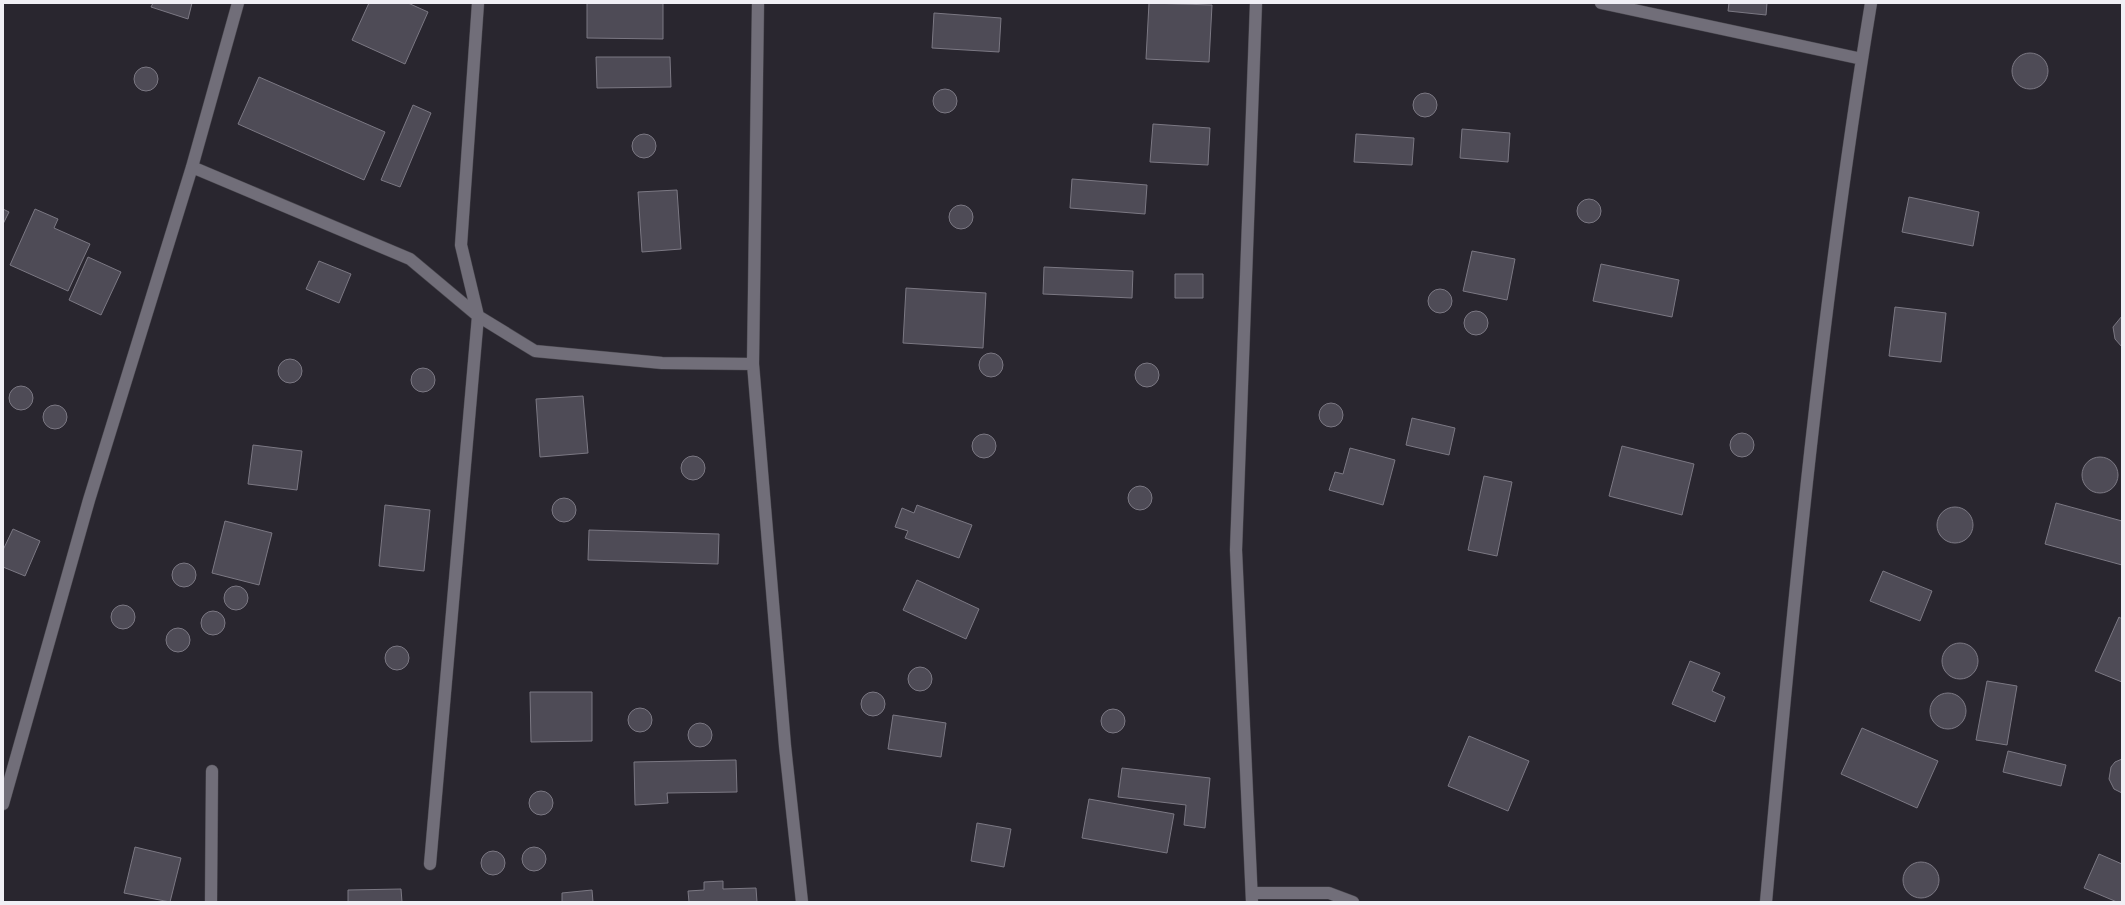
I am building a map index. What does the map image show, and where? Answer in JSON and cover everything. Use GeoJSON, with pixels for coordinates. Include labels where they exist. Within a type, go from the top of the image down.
{"type":"FeatureCollection","features":[{"type":"Feature","properties":{"kind":"street"},"geometry":{"type":"LineString","coordinates":[[3,804],[90,500],[192,167],[238,3]]}},
{"type":"Feature","properties":{"kind":"street"},"geometry":{"type":"LineString","coordinates":[[430,864],[478,316],[461,245],[478,3]]}},
{"type":"Feature","properties":{"kind":"street"},"geometry":{"type":"LineString","coordinates":[[758,3],[753,364],[786,746],[802,902]]}},
{"type":"Feature","properties":{"kind":"street"},"geometry":{"type":"LineString","coordinates":[[1256,3],[1236,550],[1253,898],[1329,893],[1353,902]]}},
{"type":"Feature","properties":{"kind":"street"},"geometry":{"type":"LineString","coordinates":[[1601,3],[1862,58]]}},
{"type":"Feature","properties":{"kind":"street"},"geometry":{"type":"LineString","coordinates":[[1766,902],[1798,563],[1824,336],[1862,58],[1871,3]]}},
{"type":"Feature","properties":{"kind":"street"},"geometry":{"type":"LineString","coordinates":[[192,167],[410,259],[478,316],[534,351],[662,362],[753,364]]}},
{"type":"Feature","properties":{"kind":"street"},"geometry":{"type":"LineString","coordinates":[[211,902],[212,771]]}},
{"type":"Feature","properties":{"kind":"building"},"geometry":{"type":"Polygon","coordinates":[[[153,3],[192,3],[188,19],[151,7],[153,3]]]}},
{"type":"Feature","properties":{"kind":"building"},"geometry":{"type":"Polygon","coordinates":[[[369,3],[408,3],[428,12],[405,64],[352,40],[369,3]]]}},
{"type":"Feature","properties":{"kind":"building"},"geometry":{"type":"Polygon","coordinates":[[[587,3],[663,3],[663,39],[587,38],[587,3]]]}},
{"type":"Feature","properties":{"kind":"building"},"geometry":{"type":"Polygon","coordinates":[[[1149,3],[1212,5],[1209,62],[1146,59],[1149,3]]]}},
{"type":"Feature","properties":{"kind":"building"},"geometry":{"type":"Polygon","coordinates":[[[1729,3],[1767,3],[1766,15],[1728,11],[1729,3]]]}},
{"type":"Feature","properties":{"kind":"building"},"geometry":{"type":"Polygon","coordinates":[[[934,13],[1001,18],[999,52],[932,48],[934,13]]]}},
{"type":"Feature","properties":{"kind":"building"},"geometry":{"type":"Polygon","coordinates":[[[2033,53],[2043,58],[2047,64],[2047,78],[2043,84],[2037,88],[2027,89],[2017,84],[2013,78],[2012,68],[2017,58],[2023,54],[2033,53]]]}},
{"type":"Feature","properties":{"kind":"building"},"geometry":{"type":"Polygon","coordinates":[[[596,57],[670,57],[671,87],[597,88],[596,57]]]}},
{"type":"Feature","properties":{"kind":"building"},"geometry":{"type":"Polygon","coordinates":[[[146,67],[151,68],[157,74],[157,84],[151,90],[146,91],[141,90],[135,84],[134,79],[135,74],[141,68],[146,67]]]}},
{"type":"Feature","properties":{"kind":"building"},"geometry":{"type":"Polygon","coordinates":[[[259,77],[385,132],[364,180],[238,124],[259,77]]]}},
{"type":"Feature","properties":{"kind":"building"},"geometry":{"type":"Polygon","coordinates":[[[945,89],[950,90],[956,96],[956,106],[950,112],[945,113],[940,112],[934,106],[933,101],[934,96],[940,90],[945,89]]]}},
{"type":"Feature","properties":{"kind":"building"},"geometry":{"type":"Polygon","coordinates":[[[1425,93],[1430,94],[1436,100],[1436,110],[1430,116],[1425,117],[1420,116],[1414,110],[1413,105],[1414,100],[1420,94],[1425,93]]]}},
{"type":"Feature","properties":{"kind":"building"},"geometry":{"type":"Polygon","coordinates":[[[413,105],[431,113],[400,187],[381,180],[413,105]]]}},
{"type":"Feature","properties":{"kind":"building"},"geometry":{"type":"Polygon","coordinates":[[[1153,124],[1210,128],[1208,165],[1150,162],[1153,124]]]}},
{"type":"Feature","properties":{"kind":"building"},"geometry":{"type":"Polygon","coordinates":[[[1462,129],[1510,133],[1508,162],[1460,158],[1462,129]]]}},
{"type":"Feature","properties":{"kind":"building"},"geometry":{"type":"Polygon","coordinates":[[[644,134],[649,135],[655,141],[655,151],[649,157],[644,158],[639,157],[633,151],[632,146],[633,141],[639,135],[644,134]]]}},
{"type":"Feature","properties":{"kind":"building"},"geometry":{"type":"Polygon","coordinates":[[[1356,134],[1414,138],[1412,165],[1354,162],[1356,134]]]}},
{"type":"Feature","properties":{"kind":"building"},"geometry":{"type":"Polygon","coordinates":[[[1072,179],[1147,185],[1145,214],[1070,208],[1072,179]]]}},
{"type":"Feature","properties":{"kind":"building"},"geometry":{"type":"Polygon","coordinates":[[[677,190],[681,249],[642,252],[638,192],[677,190]]]}},
{"type":"Feature","properties":{"kind":"building"},"geometry":{"type":"Polygon","coordinates":[[[1909,197],[1979,212],[1973,246],[1902,232],[1909,197]]]}},
{"type":"Feature","properties":{"kind":"building"},"geometry":{"type":"Polygon","coordinates":[[[1589,199],[1594,200],[1600,206],[1600,216],[1594,222],[1589,223],[1584,222],[1578,216],[1577,211],[1578,206],[1584,200],[1589,199]]]}},
{"type":"Feature","properties":{"kind":"building"},"geometry":{"type":"Polygon","coordinates":[[[961,205],[966,206],[972,212],[972,222],[966,228],[961,229],[956,228],[950,222],[949,217],[950,212],[956,206],[961,205]]]}},
{"type":"Feature","properties":{"kind":"building"},"geometry":{"type":"Polygon","coordinates":[[[3,209],[9,212],[3,224],[3,209]]]}},
{"type":"Feature","properties":{"kind":"building"},"geometry":{"type":"Polygon","coordinates":[[[35,209],[58,219],[54,228],[90,244],[68,291],[10,265],[35,209]]]}},
{"type":"Feature","properties":{"kind":"building"},"geometry":{"type":"Polygon","coordinates":[[[1472,251],[1515,259],[1507,300],[1463,291],[1472,251]]]}},
{"type":"Feature","properties":{"kind":"building"},"geometry":{"type":"Polygon","coordinates":[[[88,257],[121,272],[101,315],[69,300],[88,257]]]}},
{"type":"Feature","properties":{"kind":"building"},"geometry":{"type":"Polygon","coordinates":[[[319,261],[351,274],[339,303],[306,289],[319,261]]]}},
{"type":"Feature","properties":{"kind":"building"},"geometry":{"type":"Polygon","coordinates":[[[1601,264],[1679,280],[1672,317],[1593,301],[1601,264]]]}},
{"type":"Feature","properties":{"kind":"building"},"geometry":{"type":"Polygon","coordinates":[[[1044,267],[1133,271],[1132,298],[1043,294],[1044,267]]]}},
{"type":"Feature","properties":{"kind":"building"},"geometry":{"type":"Polygon","coordinates":[[[1175,274],[1203,274],[1203,298],[1175,298],[1175,274]]]}},
{"type":"Feature","properties":{"kind":"building"},"geometry":{"type":"Polygon","coordinates":[[[906,288],[986,293],[983,348],[903,343],[906,288]]]}},
{"type":"Feature","properties":{"kind":"building"},"geometry":{"type":"Polygon","coordinates":[[[1440,289],[1445,290],[1451,296],[1451,306],[1445,312],[1440,313],[1435,312],[1429,306],[1428,301],[1429,296],[1435,290],[1440,289]]]}},
{"type":"Feature","properties":{"kind":"building"},"geometry":{"type":"Polygon","coordinates":[[[1895,307],[1946,313],[1941,362],[1889,356],[1895,307]]]}},
{"type":"Feature","properties":{"kind":"building"},"geometry":{"type":"Polygon","coordinates":[[[1476,311],[1481,312],[1487,318],[1487,328],[1481,334],[1476,335],[1471,334],[1465,328],[1464,323],[1465,318],[1471,312],[1476,311]]]}},
{"type":"Feature","properties":{"kind":"building"},"geometry":{"type":"Polygon","coordinates":[[[2122,316],[2122,347],[2115,339],[2113,327],[2122,316]]]}},
{"type":"Feature","properties":{"kind":"building"},"geometry":{"type":"Polygon","coordinates":[[[991,353],[996,354],[1002,360],[1002,370],[996,376],[991,377],[986,376],[980,370],[979,365],[980,360],[986,354],[991,353]]]}},
{"type":"Feature","properties":{"kind":"building"},"geometry":{"type":"Polygon","coordinates":[[[290,359],[295,360],[301,366],[301,376],[295,382],[290,383],[285,382],[279,376],[278,371],[279,366],[285,360],[290,359]]]}},
{"type":"Feature","properties":{"kind":"building"},"geometry":{"type":"Polygon","coordinates":[[[1147,363],[1152,364],[1158,370],[1158,380],[1152,386],[1147,387],[1142,386],[1136,380],[1135,375],[1136,370],[1142,364],[1147,363]]]}},
{"type":"Feature","properties":{"kind":"building"},"geometry":{"type":"Polygon","coordinates":[[[423,368],[428,369],[434,375],[434,385],[428,391],[423,392],[418,391],[412,385],[411,380],[412,375],[418,369],[423,368]]]}},
{"type":"Feature","properties":{"kind":"building"},"geometry":{"type":"Polygon","coordinates":[[[21,386],[26,387],[32,393],[32,403],[26,409],[21,410],[16,409],[10,403],[9,398],[10,393],[16,387],[21,386]]]}},
{"type":"Feature","properties":{"kind":"building"},"geometry":{"type":"Polygon","coordinates":[[[583,396],[588,453],[540,457],[536,399],[583,396]]]}},
{"type":"Feature","properties":{"kind":"building"},"geometry":{"type":"Polygon","coordinates":[[[1331,403],[1336,404],[1342,410],[1342,420],[1336,426],[1331,427],[1326,426],[1320,420],[1319,415],[1320,410],[1326,404],[1331,403]]]}},
{"type":"Feature","properties":{"kind":"building"},"geometry":{"type":"Polygon","coordinates":[[[55,405],[60,406],[66,412],[66,422],[60,428],[55,429],[50,428],[44,422],[43,417],[44,412],[50,406],[55,405]]]}},
{"type":"Feature","properties":{"kind":"building"},"geometry":{"type":"Polygon","coordinates":[[[1412,418],[1455,428],[1449,455],[1406,445],[1412,418]]]}},
{"type":"Feature","properties":{"kind":"building"},"geometry":{"type":"Polygon","coordinates":[[[1742,433],[1747,434],[1753,440],[1753,450],[1747,456],[1742,457],[1737,456],[1731,450],[1730,445],[1731,440],[1737,434],[1742,433]]]}},
{"type":"Feature","properties":{"kind":"building"},"geometry":{"type":"Polygon","coordinates":[[[984,434],[989,435],[995,441],[995,451],[989,457],[984,458],[979,457],[973,451],[972,446],[973,441],[979,435],[984,434]]]}},
{"type":"Feature","properties":{"kind":"building"},"geometry":{"type":"Polygon","coordinates":[[[253,445],[302,451],[297,490],[248,484],[253,445]]]}},
{"type":"Feature","properties":{"kind":"building"},"geometry":{"type":"Polygon","coordinates":[[[1622,446],[1694,464],[1682,515],[1609,496],[1622,446]]]}},
{"type":"Feature","properties":{"kind":"building"},"geometry":{"type":"Polygon","coordinates":[[[1350,448],[1395,460],[1383,505],[1329,490],[1335,472],[1343,474],[1350,448]]]}},
{"type":"Feature","properties":{"kind":"building"},"geometry":{"type":"Polygon","coordinates":[[[693,456],[698,457],[704,463],[704,473],[698,479],[693,480],[688,479],[682,473],[681,468],[682,463],[688,457],[693,456]]]}},
{"type":"Feature","properties":{"kind":"building"},"geometry":{"type":"Polygon","coordinates":[[[2103,457],[2113,462],[2117,468],[2117,482],[2113,488],[2107,492],[2097,493],[2087,488],[2083,482],[2082,472],[2087,462],[2093,458],[2103,457]]]}},
{"type":"Feature","properties":{"kind":"building"},"geometry":{"type":"Polygon","coordinates":[[[1484,476],[1512,482],[1497,556],[1468,550],[1484,476]]]}},
{"type":"Feature","properties":{"kind":"building"},"geometry":{"type":"Polygon","coordinates":[[[1140,486],[1145,487],[1151,493],[1151,503],[1145,509],[1140,510],[1135,509],[1129,503],[1128,498],[1129,493],[1135,487],[1140,486]]]}},
{"type":"Feature","properties":{"kind":"building"},"geometry":{"type":"Polygon","coordinates":[[[564,498],[569,499],[575,505],[575,515],[569,521],[564,522],[559,521],[553,515],[552,510],[553,505],[559,499],[564,498]]]}},
{"type":"Feature","properties":{"kind":"building"},"geometry":{"type":"Polygon","coordinates":[[[2056,503],[2122,521],[2122,565],[2045,544],[2056,503]]]}},
{"type":"Feature","properties":{"kind":"building"},"geometry":{"type":"Polygon","coordinates":[[[385,505],[430,510],[424,571],[379,566],[385,505]]]}},
{"type":"Feature","properties":{"kind":"building"},"geometry":{"type":"Polygon","coordinates":[[[917,505],[972,525],[959,558],[905,538],[908,531],[895,527],[902,508],[914,513],[917,505]]]}},
{"type":"Feature","properties":{"kind":"building"},"geometry":{"type":"Polygon","coordinates":[[[1959,507],[1968,512],[1972,518],[1972,532],[1968,538],[1959,543],[1951,543],[1942,538],[1938,532],[1937,521],[1942,512],[1948,508],[1959,507]]]}},
{"type":"Feature","properties":{"kind":"building"},"geometry":{"type":"Polygon","coordinates":[[[225,521],[272,533],[259,585],[212,573],[225,521]]]}},
{"type":"Feature","properties":{"kind":"building"},"geometry":{"type":"Polygon","coordinates":[[[13,529],[40,541],[25,576],[3,567],[3,550],[13,529]]]}},
{"type":"Feature","properties":{"kind":"building"},"geometry":{"type":"Polygon","coordinates":[[[589,530],[719,534],[718,564],[588,560],[589,530]]]}},
{"type":"Feature","properties":{"kind":"building"},"geometry":{"type":"Polygon","coordinates":[[[184,563],[189,564],[195,570],[195,580],[189,586],[184,587],[179,586],[173,580],[172,575],[173,570],[179,564],[184,563]]]}},
{"type":"Feature","properties":{"kind":"building"},"geometry":{"type":"Polygon","coordinates":[[[1883,571],[1932,591],[1920,621],[1870,601],[1883,571]]]}},
{"type":"Feature","properties":{"kind":"building"},"geometry":{"type":"Polygon","coordinates":[[[917,580],[979,609],[966,639],[903,610],[917,580]]]}},
{"type":"Feature","properties":{"kind":"building"},"geometry":{"type":"Polygon","coordinates":[[[236,586],[241,587],[247,593],[247,603],[241,609],[236,610],[231,609],[225,603],[224,598],[225,593],[231,587],[236,586]]]}},
{"type":"Feature","properties":{"kind":"building"},"geometry":{"type":"Polygon","coordinates":[[[123,605],[128,606],[134,612],[134,622],[128,628],[123,629],[118,628],[112,622],[111,617],[112,612],[118,606],[123,605]]]}},
{"type":"Feature","properties":{"kind":"building"},"geometry":{"type":"Polygon","coordinates":[[[213,611],[218,612],[224,618],[224,628],[218,634],[213,635],[208,634],[202,628],[201,623],[202,618],[208,612],[213,611]]]}},
{"type":"Feature","properties":{"kind":"building"},"geometry":{"type":"Polygon","coordinates":[[[2119,617],[2122,619],[2122,682],[2095,671],[2119,617]]]}},
{"type":"Feature","properties":{"kind":"building"},"geometry":{"type":"Polygon","coordinates":[[[178,628],[183,629],[189,635],[189,645],[183,651],[178,652],[173,651],[167,645],[166,640],[167,635],[173,629],[178,628]]]}},
{"type":"Feature","properties":{"kind":"building"},"geometry":{"type":"Polygon","coordinates":[[[1963,643],[1973,648],[1977,654],[1977,668],[1973,674],[1967,678],[1957,679],[1947,674],[1943,668],[1942,658],[1947,648],[1953,644],[1963,643]]]}},
{"type":"Feature","properties":{"kind":"building"},"geometry":{"type":"Polygon","coordinates":[[[397,646],[402,647],[408,653],[408,663],[402,669],[397,670],[392,669],[386,663],[385,658],[386,653],[392,647],[397,646]]]}},
{"type":"Feature","properties":{"kind":"building"},"geometry":{"type":"Polygon","coordinates":[[[1690,661],[1720,673],[1712,691],[1725,697],[1715,722],[1672,704],[1690,661]]]}},
{"type":"Feature","properties":{"kind":"building"},"geometry":{"type":"Polygon","coordinates":[[[920,667],[925,668],[931,674],[931,684],[925,690],[920,691],[915,690],[909,684],[908,679],[909,674],[915,668],[920,667]]]}},
{"type":"Feature","properties":{"kind":"building"},"geometry":{"type":"Polygon","coordinates":[[[1987,681],[2017,686],[2007,745],[1976,740],[1987,681]]]}},
{"type":"Feature","properties":{"kind":"building"},"geometry":{"type":"Polygon","coordinates":[[[530,692],[592,692],[592,741],[531,742],[530,692]]]}},
{"type":"Feature","properties":{"kind":"building"},"geometry":{"type":"Polygon","coordinates":[[[873,692],[878,693],[884,699],[884,709],[878,715],[873,716],[868,715],[862,709],[861,704],[862,699],[868,693],[873,692]]]}},
{"type":"Feature","properties":{"kind":"building"},"geometry":{"type":"Polygon","coordinates":[[[1951,693],[1961,698],[1965,704],[1965,718],[1961,724],[1955,728],[1945,729],[1935,724],[1931,718],[1930,708],[1935,698],[1941,694],[1951,693]]]}},
{"type":"Feature","properties":{"kind":"building"},"geometry":{"type":"Polygon","coordinates":[[[640,708],[645,709],[651,715],[651,725],[645,731],[640,732],[635,731],[629,725],[628,720],[629,715],[635,709],[640,708]]]}},
{"type":"Feature","properties":{"kind":"building"},"geometry":{"type":"Polygon","coordinates":[[[1113,709],[1118,710],[1124,716],[1124,726],[1118,732],[1113,733],[1108,732],[1102,726],[1101,721],[1102,716],[1108,710],[1113,709]]]}},
{"type":"Feature","properties":{"kind":"building"},"geometry":{"type":"Polygon","coordinates":[[[893,715],[946,723],[941,757],[888,749],[893,715]]]}},
{"type":"Feature","properties":{"kind":"building"},"geometry":{"type":"Polygon","coordinates":[[[700,723],[705,724],[711,730],[711,740],[705,746],[700,747],[695,746],[689,740],[688,735],[689,730],[695,724],[700,723]]]}},
{"type":"Feature","properties":{"kind":"building"},"geometry":{"type":"Polygon","coordinates":[[[1862,728],[1938,761],[1917,808],[1841,774],[1862,728]]]}},
{"type":"Feature","properties":{"kind":"building"},"geometry":{"type":"Polygon","coordinates":[[[1469,736],[1529,761],[1508,811],[1448,786],[1469,736]]]}},
{"type":"Feature","properties":{"kind":"building"},"geometry":{"type":"Polygon","coordinates":[[[2008,751],[2066,765],[2061,786],[2003,772],[2008,751]]]}},
{"type":"Feature","properties":{"kind":"building"},"geometry":{"type":"Polygon","coordinates":[[[2122,759],[2122,793],[2114,789],[2109,779],[2111,767],[2115,762],[2122,759]]]}},
{"type":"Feature","properties":{"kind":"building"},"geometry":{"type":"Polygon","coordinates":[[[736,760],[737,792],[667,793],[668,803],[635,805],[634,762],[736,760]]]}},
{"type":"Feature","properties":{"kind":"building"},"geometry":{"type":"Polygon","coordinates":[[[1122,768],[1210,778],[1205,828],[1184,825],[1186,805],[1118,797],[1122,768]]]}},
{"type":"Feature","properties":{"kind":"building"},"geometry":{"type":"Polygon","coordinates":[[[541,791],[546,792],[552,798],[552,808],[546,814],[541,815],[536,814],[530,808],[529,803],[530,798],[536,792],[541,791]]]}},
{"type":"Feature","properties":{"kind":"building"},"geometry":{"type":"Polygon","coordinates":[[[1089,799],[1174,814],[1167,853],[1082,838],[1089,799]]]}},
{"type":"Feature","properties":{"kind":"building"},"geometry":{"type":"Polygon","coordinates":[[[977,823],[1011,829],[1004,867],[971,861],[977,823]]]}},
{"type":"Feature","properties":{"kind":"building"},"geometry":{"type":"Polygon","coordinates":[[[135,847],[181,858],[170,902],[124,893],[135,847]]]}},
{"type":"Feature","properties":{"kind":"building"},"geometry":{"type":"Polygon","coordinates":[[[534,847],[539,848],[545,854],[545,864],[539,870],[534,871],[529,870],[523,864],[522,859],[523,854],[529,848],[534,847]]]}},
{"type":"Feature","properties":{"kind":"building"},"geometry":{"type":"Polygon","coordinates":[[[493,851],[498,852],[504,858],[504,868],[498,874],[493,875],[488,874],[482,868],[481,863],[482,858],[488,852],[493,851]]]}},
{"type":"Feature","properties":{"kind":"building"},"geometry":{"type":"Polygon","coordinates":[[[2099,854],[2122,864],[2122,902],[2117,902],[2084,888],[2099,854]]]}},
{"type":"Feature","properties":{"kind":"building"},"geometry":{"type":"Polygon","coordinates":[[[1924,862],[1934,867],[1938,873],[1938,887],[1934,893],[1928,897],[1918,898],[1908,893],[1904,887],[1903,877],[1908,867],[1914,863],[1924,862]]]}},
{"type":"Feature","properties":{"kind":"building"},"geometry":{"type":"Polygon","coordinates":[[[723,881],[723,889],[756,888],[757,902],[689,902],[688,891],[704,890],[704,882],[723,881]]]}},
{"type":"Feature","properties":{"kind":"building"},"geometry":{"type":"Polygon","coordinates":[[[401,889],[402,902],[348,902],[348,890],[401,889]]]}},
{"type":"Feature","properties":{"kind":"building"},"geometry":{"type":"Polygon","coordinates":[[[592,890],[593,902],[562,902],[562,893],[592,890]]]}}]}
